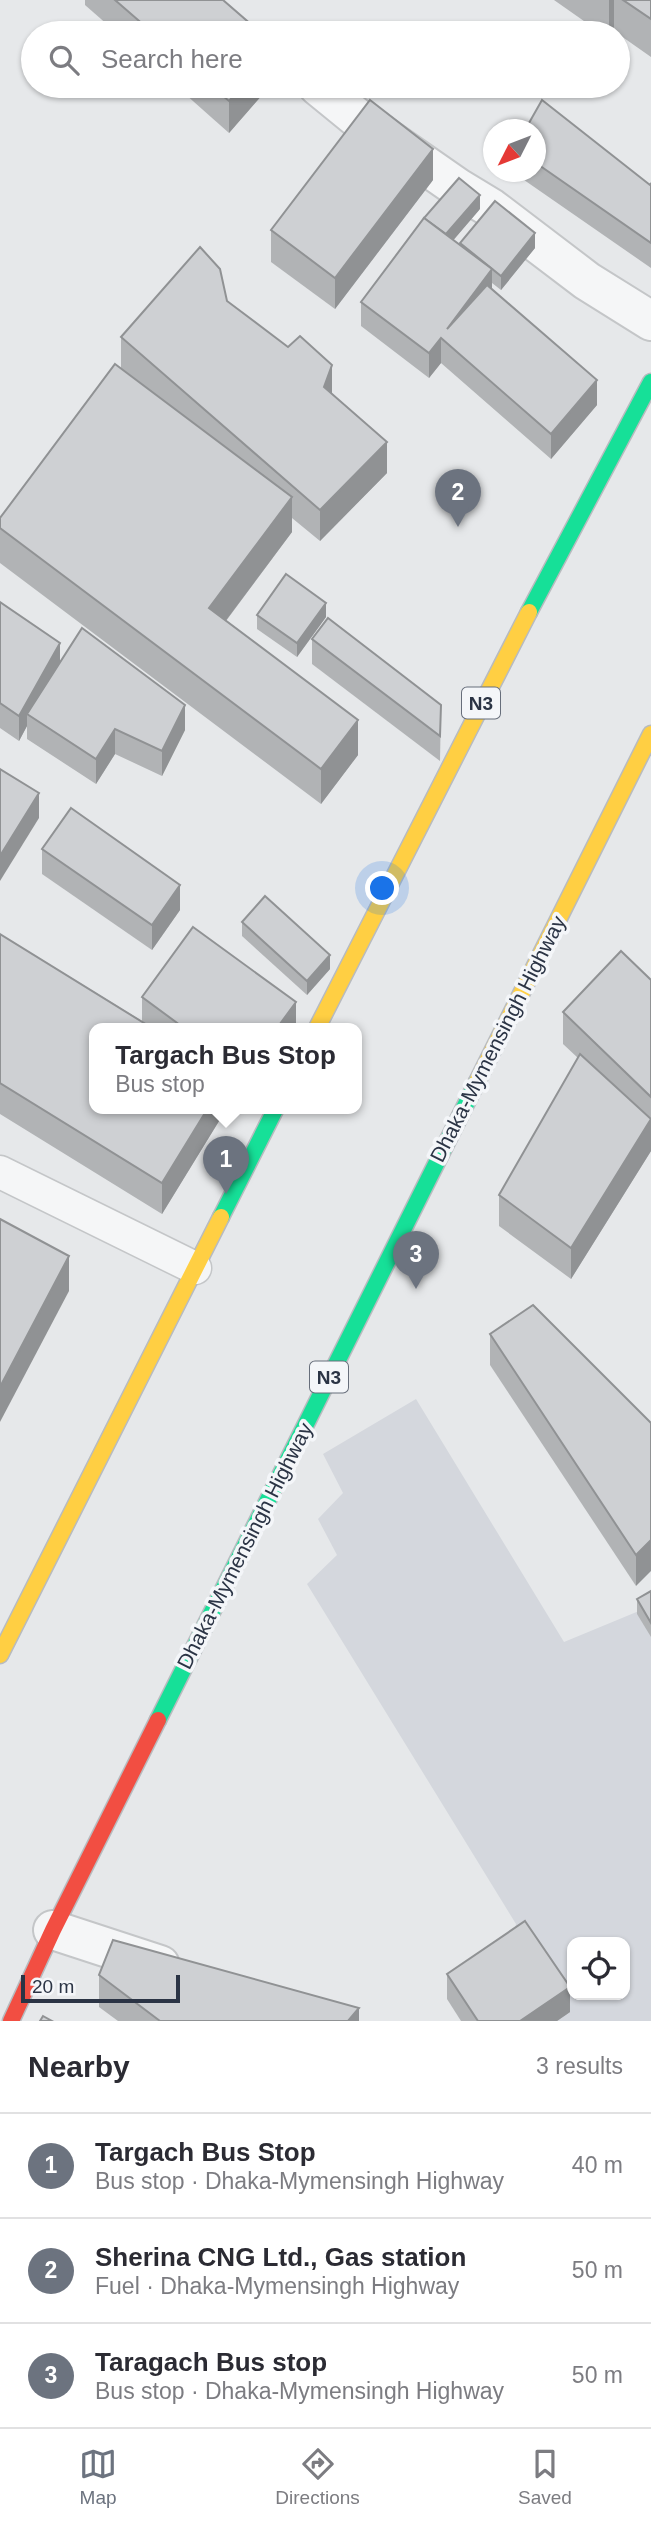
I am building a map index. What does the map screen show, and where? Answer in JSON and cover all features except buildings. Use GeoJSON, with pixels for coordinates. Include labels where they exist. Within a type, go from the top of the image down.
{"type":"FeatureCollection","features":[{"type":"Feature","properties":{"kind":"highway","name":"N3"},"geometry":{"type":"LineString","coordinates":[[320,1023],[495,676],[651,382]]}},
{"type":"Feature","properties":{"kind":"highway","name":"Dhaka-Mymensingh Highway"},"geometry":{"type":"LineString","coordinates":[[11,2021],[53,1930],[651,734]]}},
{"type":"Feature","properties":{"kind":"highway"},"geometry":{"type":"LineString","coordinates":[[0,1655],[273,1114]]}},
{"type":"Feature","properties":{"kind":"street"},"geometry":{"type":"LineString","coordinates":[[333,98],[458,188],[491,208],[587,281],[651,321]]}},
{"type":"Feature","properties":{"kind":"street"},"geometry":{"type":"LineString","coordinates":[[53,1930],[188,1974]]}},
{"type":"Feature","properties":{"kind":"lane"},"geometry":{"type":"LineString","coordinates":[[0,1172],[195,1268]]}},
{"type":"Feature","properties":{"kind":"shaded area"},"geometry":{"type":"Polygon","coordinates":[[[416,1399],[564,1642],[651,1606],[651,2021],[515,2021],[505,1978],[516,1924],[307,1584],[337,1555],[318,1519],[343,1493],[323,1454],[416,1399]]]}},
{"type":"Feature","properties":{"kind":"traffic: fast"},"geometry":{"type":"LineString","coordinates":[[529,612],[651,382]]}},
{"type":"Feature","properties":{"kind":"traffic: fast"},"geometry":{"type":"LineString","coordinates":[[158,1720],[477,1082]]}},
{"type":"Feature","properties":{"kind":"traffic: fast"},"geometry":{"type":"LineString","coordinates":[[221,1217],[273,1114]]}},
{"type":"Feature","properties":{"kind":"traffic: slow"},"geometry":{"type":"LineString","coordinates":[[320,1023],[529,612]]}},
{"type":"Feature","properties":{"kind":"traffic: slow"},"geometry":{"type":"LineString","coordinates":[[477,1082],[651,734]]}},
{"type":"Feature","properties":{"kind":"traffic: slow"},"geometry":{"type":"LineString","coordinates":[[0,1655],[221,1217]]}},
{"type":"Feature","properties":{"kind":"traffic: jam"},"geometry":{"type":"LineString","coordinates":[[11,2021],[53,1930],[158,1720]]}},
{"type":"Feature","properties":{"kind":"place","name":"Sherina CNG Ltd., Gas station"},"geometry":{"type":"Point","coordinates":[458,527]}},
{"type":"Feature","properties":{"kind":"place","name":"Targach Bus Stop"},"geometry":{"type":"Point","coordinates":[226,1194]}},
{"type":"Feature","properties":{"kind":"place","name":"Taragach Bus stop"},"geometry":{"type":"Point","coordinates":[416,1289]}}]}
